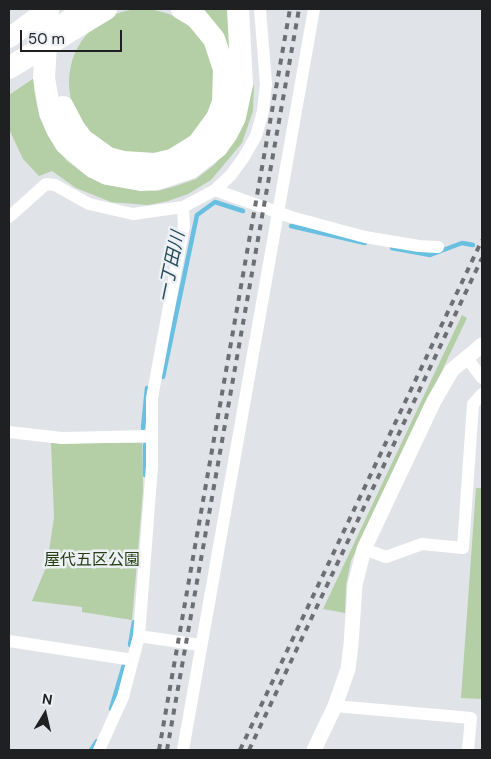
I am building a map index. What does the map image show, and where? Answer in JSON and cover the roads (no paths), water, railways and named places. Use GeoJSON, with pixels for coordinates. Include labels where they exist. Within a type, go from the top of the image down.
{"type":"FeatureCollection","features":[{"type":"Feature","properties":{"kind":"highway"},"geometry":{"type":"LineString","coordinates":[[9,38],[48,9]]}},
{"type":"Feature","properties":{"kind":"highway"},"geometry":{"type":"LineString","coordinates":[[48,9],[51,78],[66,114],[83,140],[96,151],[123,162],[140,165],[172,160],[198,144],[217,118],[222,102],[224,69],[214,38],[196,18],[182,9]]}},
{"type":"Feature","properties":{"kind":"highway"},"geometry":{"type":"LineString","coordinates":[[61,9],[51,78],[46,96],[57,129],[66,144],[86,162],[108,174],[125,179],[157,179],[174,175],[190,168],[217,146],[235,117],[242,84],[238,9]]}},
{"type":"Feature","properties":{"kind":"highway"},"geometry":{"type":"LineString","coordinates":[[9,66],[83,9]]}},
{"type":"Feature","properties":{"kind":"highway"},"geometry":{"type":"LineString","coordinates":[[9,66],[106,9]]}},
{"type":"Feature","properties":{"kind":"street"},"geometry":{"type":"LineString","coordinates":[[9,217],[46,184],[55,185],[89,204],[133,214],[183,208],[215,190],[231,175],[244,157],[256,136],[264,111],[266,84],[260,9]]}},
{"type":"Feature","properties":{"kind":"street"},"geometry":{"type":"LineString","coordinates":[[183,750],[200,644],[314,9]]}},
{"type":"Feature","properties":{"kind":"street"},"geometry":{"type":"LineString","coordinates":[[215,190],[277,213],[365,237],[419,246],[438,247]]}},
{"type":"Feature","properties":{"kind":"street"},"geometry":{"type":"LineString","coordinates":[[99,750],[123,697],[139,636],[152,466],[150,436],[152,398],[184,226],[183,208]]}},
{"type":"Feature","properties":{"kind":"street"},"geometry":{"type":"LineString","coordinates":[[314,750],[348,669],[354,585],[364,549],[434,401],[452,370],[482,345]]}},
{"type":"Feature","properties":{"kind":"street"},"geometry":{"type":"LineString","coordinates":[[467,358],[482,378]]}},
{"type":"Feature","properties":{"kind":"street"},"geometry":{"type":"LineString","coordinates":[[364,549],[386,557],[422,544],[463,548],[473,404],[482,394]]}},
{"type":"Feature","properties":{"kind":"street"},"geometry":{"type":"LineString","coordinates":[[9,432],[62,438],[150,436]]}},
{"type":"Feature","properties":{"kind":"street"},"geometry":{"type":"LineString","coordinates":[[139,636],[200,644]]}},
{"type":"Feature","properties":{"kind":"street"},"geometry":{"type":"LineString","coordinates":[[9,642],[133,660]]}},
{"type":"Feature","properties":{"kind":"street"},"geometry":{"type":"LineString","coordinates":[[334,706],[472,718],[468,750]]}},
{"type":"Feature","properties":{"kind":"waterway","name":"一丁田川"},"geometry":{"type":"LineString","coordinates":[[163,377],[197,215],[215,202],[243,211]]}},
{"type":"Feature","properties":{"kind":"waterway","name":"一丁田川"},"geometry":{"type":"LineString","coordinates":[[291,226],[365,243]]}},
{"type":"Feature","properties":{"kind":"waterway","name":"一丁田川"},"geometry":{"type":"LineString","coordinates":[[392,248],[430,255],[462,243],[473,245]]}},
{"type":"Feature","properties":{"kind":"waterway","name":"一丁田川"},"geometry":{"type":"LineString","coordinates":[[143,428],[147,388]]}},
{"type":"Feature","properties":{"kind":"waterway","name":"一丁田川"},"geometry":{"type":"LineString","coordinates":[[145,445],[145,475]]}},
{"type":"Feature","properties":{"kind":"waterway","name":"一丁田川"},"geometry":{"type":"LineString","coordinates":[[130,645],[134,622]]}},
{"type":"Feature","properties":{"kind":"waterway","name":"一丁田川"},"geometry":{"type":"LineString","coordinates":[[111,709],[124,665]]}},
{"type":"Feature","properties":{"kind":"waterway","name":"一丁田川"},"geometry":{"type":"LineString","coordinates":[[91,750],[97,741]]}},
{"type":"Feature","properties":{"kind":"railway"},"geometry":{"type":"LineString","coordinates":[[159,750],[290,9]]}},
{"type":"Feature","properties":{"kind":"railway"},"geometry":{"type":"LineString","coordinates":[[167,750],[299,9]]}},
{"type":"Feature","properties":{"kind":"railway"},"geometry":{"type":"LineString","coordinates":[[240,750],[482,240]]}},
{"type":"Feature","properties":{"kind":"railway"},"geometry":{"type":"LineString","coordinates":[[249,750],[482,258]]}},
{"type":"Feature","properties":{"kind":"park label","name":"屋代五区公園"},"geometry":{"type":"Point","coordinates":[92,561]}}]}
